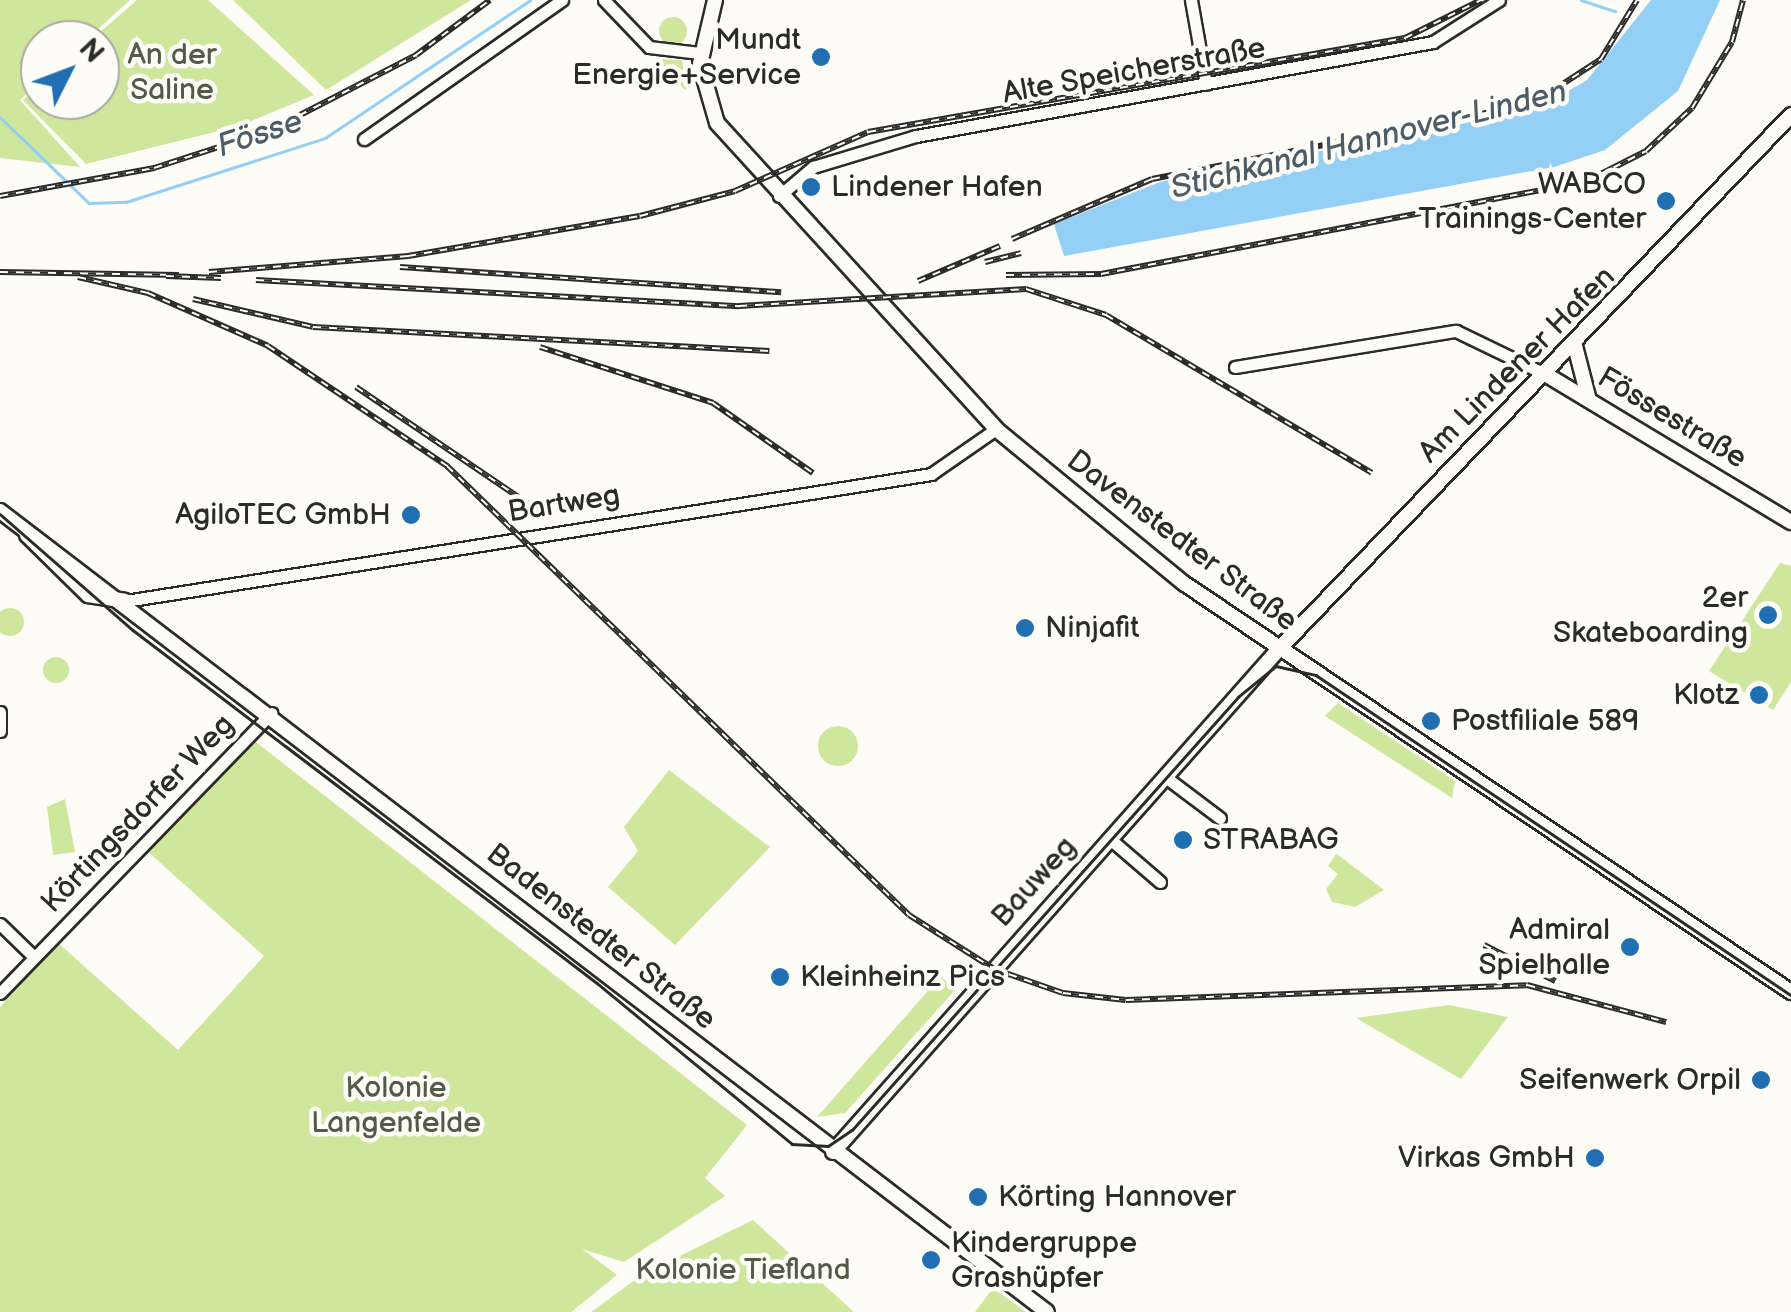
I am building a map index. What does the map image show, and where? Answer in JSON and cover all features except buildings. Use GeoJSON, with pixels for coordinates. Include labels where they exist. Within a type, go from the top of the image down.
{"type":"FeatureCollection","features":[{"type":"Feature","properties":{"kind":"street"},"geometry":{"type":"LineString","coordinates":[[364,139],[562,0]]}},
{"type":"Feature","properties":{"kind":"street"},"geometry":{"type":"LineString","coordinates":[[604,0],[649,47],[700,53],[715,0]]}},
{"type":"Feature","properties":{"kind":"street"},"geometry":{"type":"LineString","coordinates":[[1191,0],[1206,84]]}},
{"type":"Feature","properties":{"kind":"street","name":"Alte Speicherstraße"},"geometry":{"type":"LineString","coordinates":[[779,196],[813,167],[885,144],[1433,42],[1499,0]]}},
{"type":"Feature","properties":{"kind":"street","name":"Davenstedter Straße"},"geometry":{"type":"LineString","coordinates":[[700,53],[718,123],[779,196],[996,429],[1120,536],[1278,650],[1791,992]]}},
{"type":"Feature","properties":{"kind":"street","name":"Am Lindener Hafen"},"geometry":{"type":"LineString","coordinates":[[1278,650],[1575,346],[1791,115]]}},
{"type":"Feature","properties":{"kind":"street","name":"Fössestraße"},"geometry":{"type":"LineString","coordinates":[[1235,366],[1456,331],[1547,375],[1791,522]]}},
{"type":"Feature","properties":{"kind":"street"},"geometry":{"type":"LineString","coordinates":[[1575,346],[1589,400]]}},
{"type":"Feature","properties":{"kind":"street","name":"Bartweg"},"geometry":{"type":"LineString","coordinates":[[125,601],[931,474],[996,429]]}},
{"type":"Feature","properties":{"kind":"street","name":"Badenstedter Straße"},"geometry":{"type":"LineString","coordinates":[[0,511],[125,601],[833,1152],[1047,1312]]}},
{"type":"Feature","properties":{"kind":"street","name":"Bauweg"},"geometry":{"type":"LineString","coordinates":[[833,1152],[1278,650]]}},
{"type":"Feature","properties":{"kind":"street"},"geometry":{"type":"LineString","coordinates":[[0,712],[0,731]]}},
{"type":"Feature","properties":{"kind":"street","name":"Körtingsdorfer Weg"},"geometry":{"type":"LineString","coordinates":[[0,993],[271,713]]}},
{"type":"Feature","properties":{"kind":"street"},"geometry":{"type":"LineString","coordinates":[[1164,776],[1220,818]]}},
{"type":"Feature","properties":{"kind":"street"},"geometry":{"type":"LineString","coordinates":[[1110,839],[1160,882]]}},
{"type":"Feature","properties":{"kind":"street"},"geometry":{"type":"LineString","coordinates":[[0,924],[34,957]]}},
{"type":"Feature","properties":{"kind":"green space"},"geometry":{"type":"Polygon","coordinates":[[[0,0],[130,0],[108,20],[20,20],[20,120],[38,120],[80,167],[0,158],[0,0]]]}},
{"type":"Feature","properties":{"kind":"green space","name":"An der Saline"},"geometry":{"type":"Polygon","coordinates":[[[137,0],[208,0],[314,95],[239,126],[86,164],[43,120],[120,120],[120,20],[114,20],[137,0]]]}},
{"type":"Feature","properties":{"kind":"green space","name":"An der Saline"},"geometry":{"type":"Polygon","coordinates":[[[233,0],[471,0],[326,90],[233,0]]]}},
{"type":"Feature","properties":{"kind":"green space"},"geometry":{"type":"Polygon","coordinates":[[[673,17],[683,21],[687,31],[683,41],[673,45],[663,41],[659,31],[663,21],[673,17]]]}},
{"type":"Feature","properties":{"kind":"green space"},"geometry":{"type":"Polygon","coordinates":[[[657,59],[682,60],[686,89],[684,89],[657,59]]]}},
{"type":"Feature","properties":{"kind":"green space","name":"2er Skateboarding"},"geometry":{"type":"Polygon","coordinates":[[[1780,563],[1791,566],[1791,682],[1773,710],[1709,671],[1780,563]]]}},
{"type":"Feature","properties":{"kind":"green space"},"geometry":{"type":"Polygon","coordinates":[[[10,608],[20,612],[24,622],[20,632],[10,636],[0,632],[-4,622],[0,612],[10,608]]]}},
{"type":"Feature","properties":{"kind":"green space"},"geometry":{"type":"Polygon","coordinates":[[[56,657],[65,661],[69,670],[65,679],[56,683],[47,679],[43,670],[47,661],[56,657]]]}},
{"type":"Feature","properties":{"kind":"green space"},"geometry":{"type":"Polygon","coordinates":[[[1338,703],[1455,781],[1452,798],[1325,716],[1338,703]]]}},
{"type":"Feature","properties":{"kind":"green space"},"geometry":{"type":"Polygon","coordinates":[[[838,726],[852,732],[858,746],[852,760],[838,766],[824,760],[818,746],[824,732],[838,726]]]}},
{"type":"Feature","properties":{"kind":"green space","name":"Kolonie Langenfelde"},"geometry":{"type":"Polygon","coordinates":[[[252,739],[747,1125],[705,1178],[725,1196],[624,1262],[582,1249],[617,1275],[571,1312],[0,1312],[0,1007],[57,942],[178,1050],[264,956],[146,850],[252,739]]]}},
{"type":"Feature","properties":{"kind":"green space"},"geometry":{"type":"Polygon","coordinates":[[[669,770],[770,847],[675,945],[608,887],[638,851],[624,827],[669,770]]]}},
{"type":"Feature","properties":{"kind":"green space"},"geometry":{"type":"Polygon","coordinates":[[[65,799],[75,852],[53,855],[47,807],[65,799]]]}},
{"type":"Feature","properties":{"kind":"green space"},"geometry":{"type":"Polygon","coordinates":[[[1336,854],[1384,890],[1355,907],[1332,902],[1326,889],[1338,874],[1328,866],[1336,854]]]}},
{"type":"Feature","properties":{"kind":"green space"},"geometry":{"type":"Polygon","coordinates":[[[941,976],[955,990],[845,1113],[817,1117],[941,976]]]}},
{"type":"Feature","properties":{"kind":"green space"},"geometry":{"type":"Polygon","coordinates":[[[1449,1005],[1508,1017],[1461,1079],[1356,1018],[1449,1005]]]}},
{"type":"Feature","properties":{"kind":"green space","name":"Kolonie Tiefland"},"geometry":{"type":"Polygon","coordinates":[[[753,1220],[854,1312],[591,1312],[643,1274],[753,1220]]]}},
{"type":"Feature","properties":{"kind":"green space"},"geometry":{"type":"Polygon","coordinates":[[[993,1288],[1026,1312],[975,1312],[993,1288]]]}},
{"type":"Feature","properties":{"kind":"water"},"geometry":{"type":"Polygon","coordinates":[[[1651,0],[1720,0],[1678,91],[1605,150],[1554,167],[1064,256],[1054,224],[1160,182],[1538,109],[1587,80],[1651,0]]]}},
{"type":"Feature","properties":{"kind":"waterway","name":"Fösse"},"geometry":{"type":"LineString","coordinates":[[0,117],[89,203],[126,202],[325,138],[530,0]]}},
{"type":"Feature","properties":{"kind":"waterway","name":"Fösse"},"geometry":{"type":"LineString","coordinates":[[1581,0],[1615,11]]}},
{"type":"Feature","properties":{"kind":"tram line"},"geometry":{"type":"LineString","coordinates":[[0,514],[133,630],[597,983],[792,1144],[828,1146],[852,1130],[1238,697],[1276,666],[1316,675],[1791,995]]}},
{"type":"Feature","properties":{"kind":"railway"},"geometry":{"type":"LineString","coordinates":[[0,196],[154,168],[271,130],[416,55],[490,0]]}},
{"type":"Feature","properties":{"kind":"railway"},"geometry":{"type":"LineString","coordinates":[[209,272],[408,256],[640,216],[735,191],[868,132],[1405,38],[1481,0]]}},
{"type":"Feature","properties":{"kind":"railway"},"geometry":{"type":"LineString","coordinates":[[1012,239],[1152,179],[1532,104],[1601,59],[1637,0]]}},
{"type":"Feature","properties":{"kind":"railway"},"geometry":{"type":"LineString","coordinates":[[1006,275],[1101,274],[1585,182],[1646,151],[1692,108],[1732,42],[1743,0]]}},
{"type":"Feature","properties":{"kind":"railway"},"geometry":{"type":"LineString","coordinates":[[918,281],[1000,246]]}},
{"type":"Feature","properties":{"kind":"railway"},"geometry":{"type":"LineString","coordinates":[[985,262],[1021,253]]}},
{"type":"Feature","properties":{"kind":"railway"},"geometry":{"type":"LineString","coordinates":[[400,267],[781,292]]}},
{"type":"Feature","properties":{"kind":"railway"},"geometry":{"type":"LineString","coordinates":[[0,272],[179,275]]}},
{"type":"Feature","properties":{"kind":"railway"},"geometry":{"type":"LineString","coordinates":[[166,276],[221,278]]}},
{"type":"Feature","properties":{"kind":"railway"},"geometry":{"type":"LineString","coordinates":[[78,277],[148,293],[268,346],[447,466],[909,915],[994,969],[1063,993],[1126,1000],[1527,985],[1666,1022]]}},
{"type":"Feature","properties":{"kind":"railway"},"geometry":{"type":"LineString","coordinates":[[256,280],[739,306],[1026,289],[1106,315],[1372,473]]}},
{"type":"Feature","properties":{"kind":"railway"},"geometry":{"type":"LineString","coordinates":[[193,299],[313,327],[769,351]]}},
{"type":"Feature","properties":{"kind":"railway"},"geometry":{"type":"LineString","coordinates":[[540,347],[713,403],[813,473]]}},
{"type":"Feature","properties":{"kind":"railway"},"geometry":{"type":"LineString","coordinates":[[356,387],[542,513]]}},
{"type":"Feature","properties":{"kind":"railway"},"geometry":{"type":"LineString","coordinates":[[1484,945],[1555,981]]}},
{"type":"Feature","properties":{"kind":"place","name":"Mundt Energie+Service"},"geometry":{"type":"Point","coordinates":[821,57]}},
{"type":"Feature","properties":{"kind":"place","name":"Lindener Hafen"},"geometry":{"type":"Point","coordinates":[811,187]}},
{"type":"Feature","properties":{"kind":"place","name":"WABCO Trainings-Center"},"geometry":{"type":"Point","coordinates":[1666,201]}},
{"type":"Feature","properties":{"kind":"place","name":"AgiloTEC GmbH"},"geometry":{"type":"Point","coordinates":[411,515]}},
{"type":"Feature","properties":{"kind":"place","name":"2er Skateboarding"},"geometry":{"type":"Point","coordinates":[1768,615]}},
{"type":"Feature","properties":{"kind":"place","name":"Ninjafit"},"geometry":{"type":"Point","coordinates":[1025,628]}},
{"type":"Feature","properties":{"kind":"place","name":"Klotz"},"geometry":{"type":"Point","coordinates":[1759,695]}},
{"type":"Feature","properties":{"kind":"place","name":"Postfiliale 589"},"geometry":{"type":"Point","coordinates":[1431,721]}},
{"type":"Feature","properties":{"kind":"place","name":"STRABAG"},"geometry":{"type":"Point","coordinates":[1183,840]}},
{"type":"Feature","properties":{"kind":"place","name":"Admiral Spielhalle"},"geometry":{"type":"Point","coordinates":[1630,947]}},
{"type":"Feature","properties":{"kind":"place","name":"Kleinheinz Pics"},"geometry":{"type":"Point","coordinates":[780,977]}},
{"type":"Feature","properties":{"kind":"place","name":"Seifenwerk Orpil"},"geometry":{"type":"Point","coordinates":[1761,1080]}},
{"type":"Feature","properties":{"kind":"place","name":"Virkas GmbH"},"geometry":{"type":"Point","coordinates":[1595,1158]}},
{"type":"Feature","properties":{"kind":"place","name":"Körting Hannover"},"geometry":{"type":"Point","coordinates":[978,1197]}},
{"type":"Feature","properties":{"kind":"place","name":"Kindergruppe Grashüpfer"},"geometry":{"type":"Point","coordinates":[931,1260]}},
{"type":"Feature","properties":{"kind":"water label","name":"Stichkanal Hannover-Linden"},"geometry":{"type":"Point","coordinates":[1369,141]}}]}
